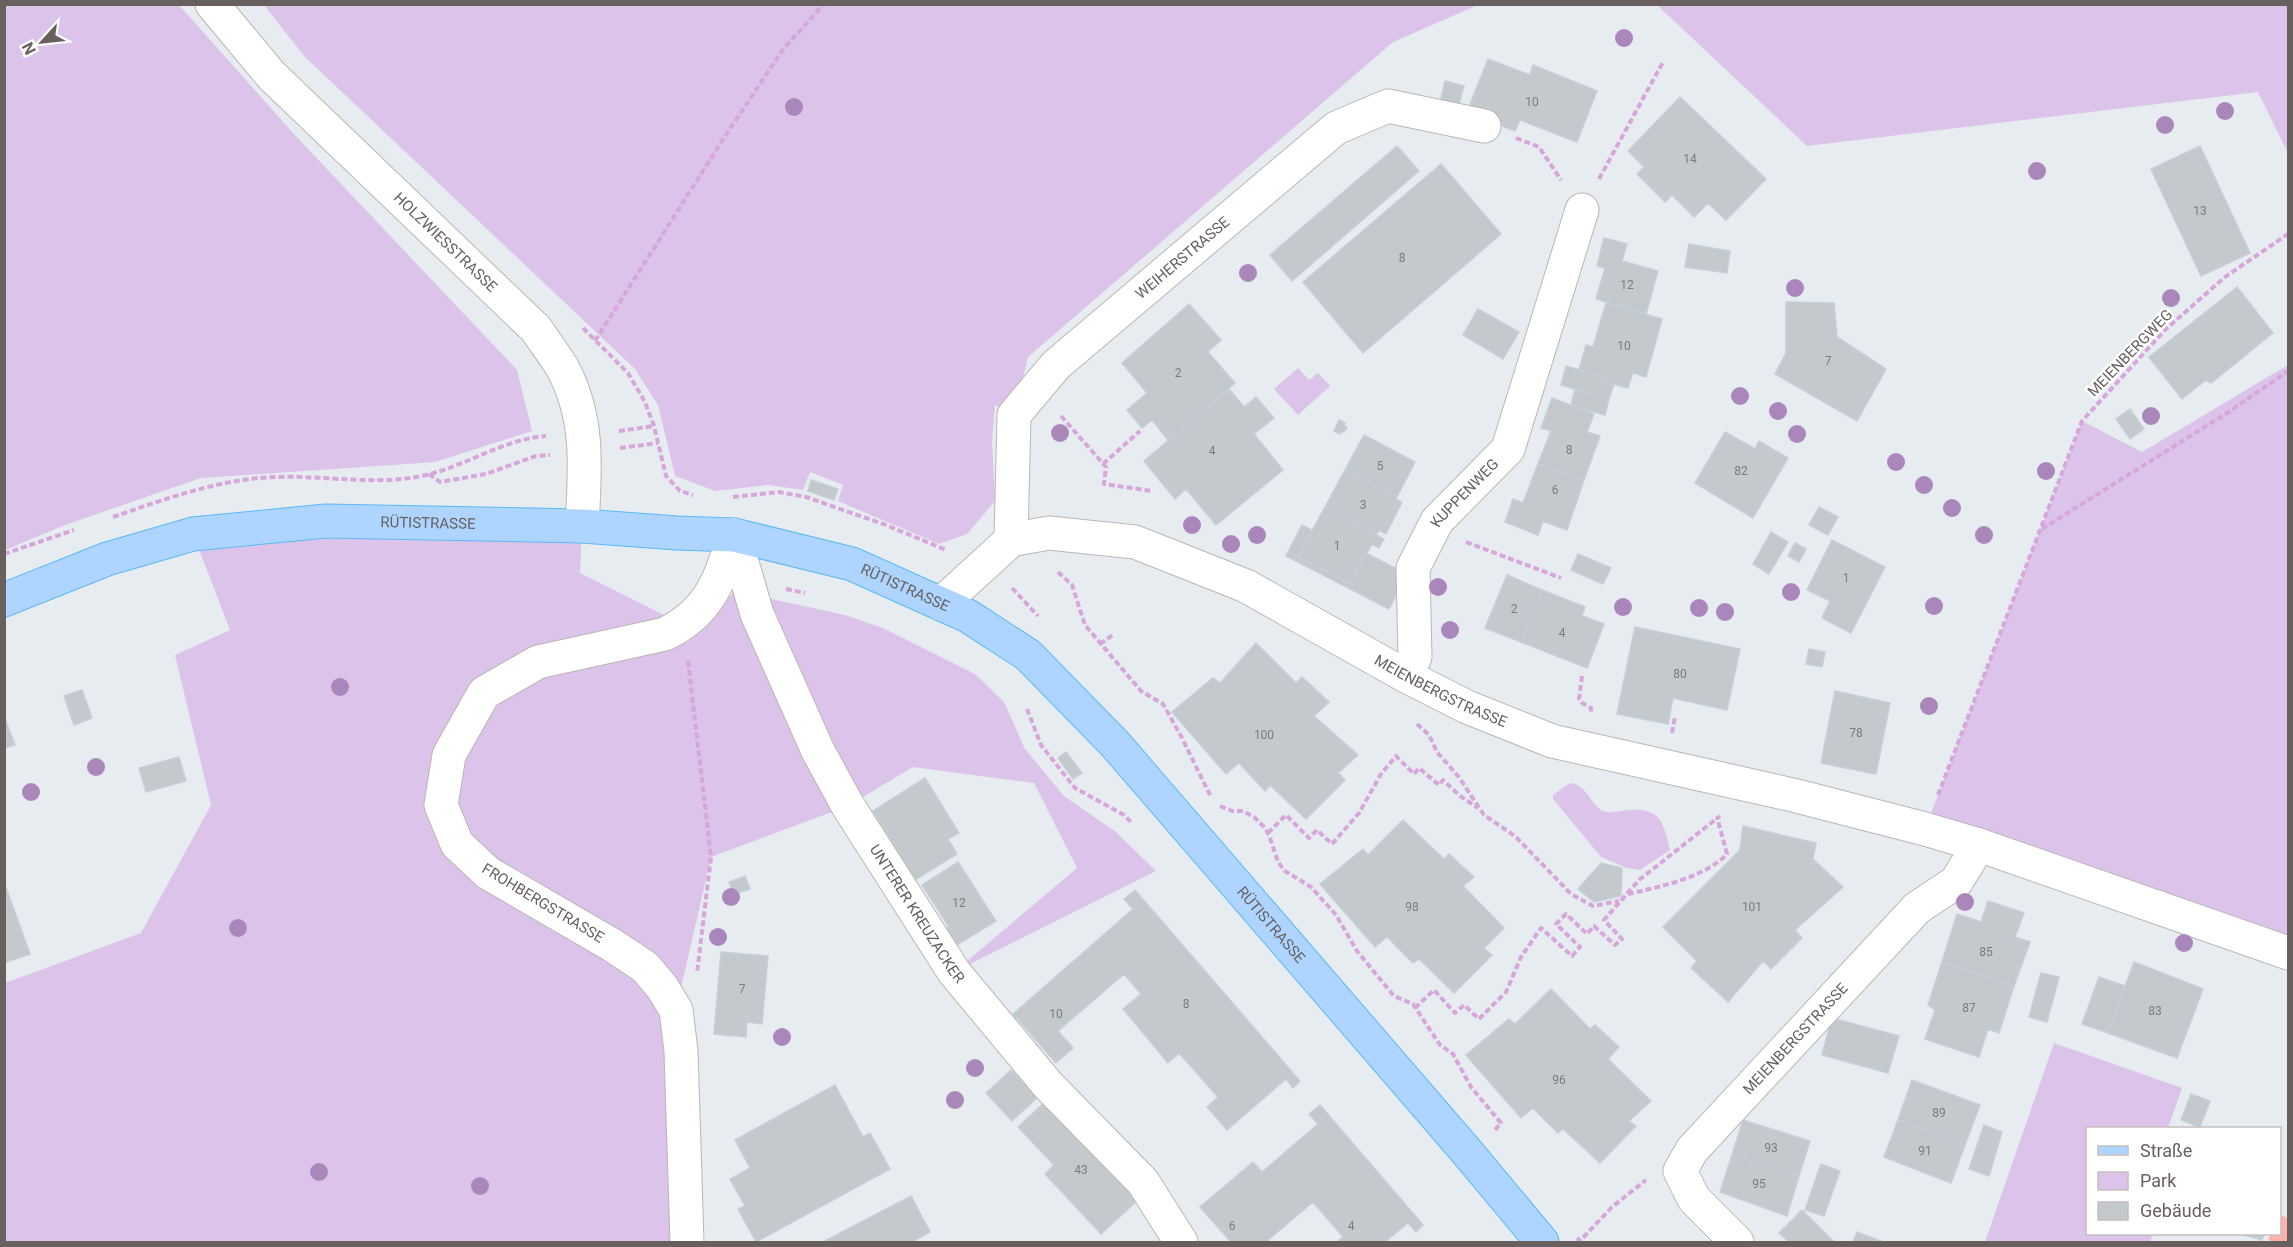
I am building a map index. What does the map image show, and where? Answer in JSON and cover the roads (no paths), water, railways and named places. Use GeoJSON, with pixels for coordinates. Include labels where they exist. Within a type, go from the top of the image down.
{"type":"FeatureCollection","features":[{"type":"Feature","properties":{"kind":"main road","name":"RÜTISTRASSE"},"geometry":{"type":"LineString","coordinates":[[4,600],[107,559],[193,534],[326,521],[582,526],[734,535],[852,564],[968,616],[1028,655],[1115,744],[1542,1242]]}},
{"type":"Feature","properties":{"kind":"street","name":"HOLZWIESSTRASSE"},"geometry":{"type":"LineString","coordinates":[[212,4],[271,75],[536,329],[562,368],[580,416],[584,443],[582,526]]}},
{"type":"Feature","properties":{"kind":"street","name":"WEIHERSTRASSE"},"geometry":{"type":"LineString","coordinates":[[1011,540],[1014,415],[1056,365],[1336,128],[1388,106],[1484,126]]}},
{"type":"Feature","properties":{"kind":"street","name":"KUPPENWEG"},"geometry":{"type":"LineString","coordinates":[[1406,676],[1415,657],[1413,568],[1437,521],[1508,449],[1582,210]]}},
{"type":"Feature","properties":{"kind":"street","name":"MEIENBERGSTRASSE"},"geometry":{"type":"LineString","coordinates":[[1011,540],[1049,533],[1135,542],[1246,586],[1406,676],[1467,707],[1552,741],[1727,780],[1925,829],[1979,845],[2289,953]]}},
{"type":"Feature","properties":{"kind":"street","name":"UNTERER KREUZACKER"},"geometry":{"type":"LineString","coordinates":[[734,535],[757,614],[818,751],[848,806],[954,972],[1048,1085],[1143,1182],[1181,1242]]}},
{"type":"Feature","properties":{"kind":"street","name":"FROHBERGSTRASSE"},"geometry":{"type":"LineString","coordinates":[[687,1242],[681,1051],[676,1010],[662,987],[645,967],[612,945],[488,873],[457,844],[441,804],[449,755],[484,693],[538,662],[665,634],[684,625],[704,604],[721,577],[734,535]]}},
{"type":"Feature","properties":{"kind":"street"},"geometry":{"type":"LineString","coordinates":[[941,604],[1011,540]]}},
{"type":"Feature","properties":{"kind":"street","name":"MEIENBERGSTRASSE"},"geometry":{"type":"LineString","coordinates":[[1737,1242],[1694,1200],[1680,1171],[1692,1150],[1917,908],[1956,882],[1979,845]]}}]}
